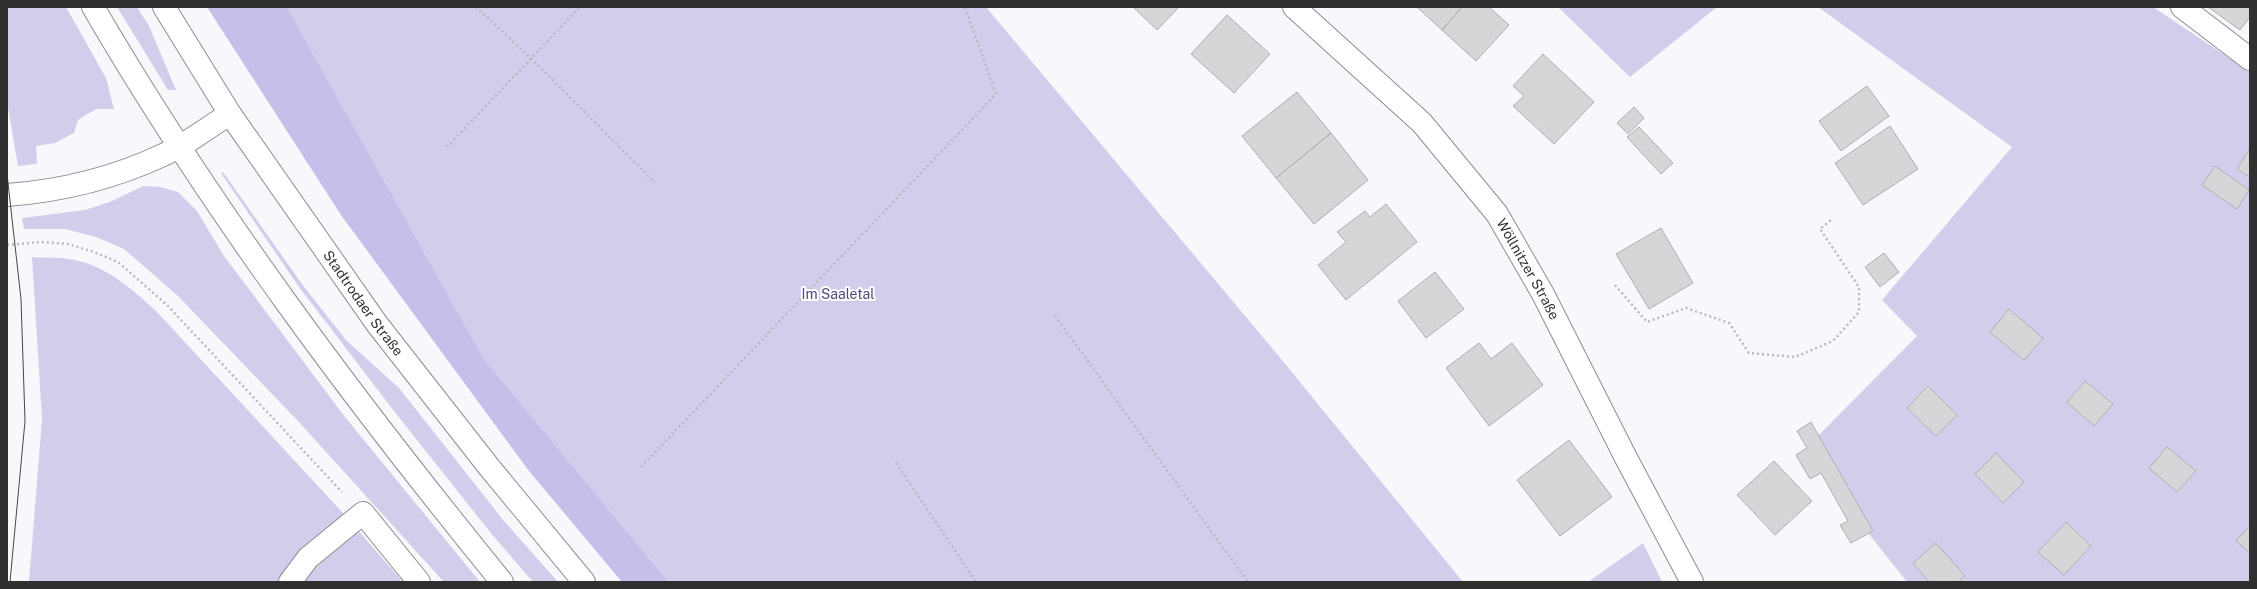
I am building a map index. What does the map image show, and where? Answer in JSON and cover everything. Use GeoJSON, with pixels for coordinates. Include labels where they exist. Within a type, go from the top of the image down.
{"type":"FeatureCollection","features":[{"type":"Feature","properties":{"kind":"main road"},"geometry":{"type":"LineString","coordinates":[[93,7],[177,147],[261,268],[403,461],[502,582]]}},
{"type":"Feature","properties":{"kind":"main road","name":"Stadtrodaer Straße"},"geometry":{"type":"LineString","coordinates":[[164,7],[230,114],[378,324],[489,467],[584,582]]}},
{"type":"Feature","properties":{"kind":"main road","name":"Wöllnitzer Straße"},"geometry":{"type":"LineString","coordinates":[[1294,7],[1422,123],[1497,214],[1543,294],[1626,458],[1692,582]]}},
{"type":"Feature","properties":{"kind":"main road"},"geometry":{"type":"LineString","coordinates":[[2182,7],[2250,59]]}},
{"type":"Feature","properties":{"kind":"main road"},"geometry":{"type":"LineString","coordinates":[[7,195],[51,191],[88,182],[164,155],[230,114]]}},
{"type":"Feature","properties":{"kind":"main road"},"geometry":{"type":"LineString","coordinates":[[290,582],[308,558],[363,513],[419,582]]}},
{"type":"Feature","properties":{"kind":"path"},"geometry":{"type":"LineString","coordinates":[[476,7],[531,58],[655,183]]}},
{"type":"Feature","properties":{"kind":"path"},"geometry":{"type":"LineString","coordinates":[[447,147],[580,7]]}},
{"type":"Feature","properties":{"kind":"path"},"geometry":{"type":"LineString","coordinates":[[641,467],[996,94],[965,7]]}},
{"type":"Feature","properties":{"kind":"path"},"geometry":{"type":"LineString","coordinates":[[1615,285],[1647,322],[1686,308],[1729,323],[1749,353],[1795,357],[1833,341],[1859,312],[1859,287],[1820,228],[1831,220]]}},
{"type":"Feature","properties":{"kind":"path"},"geometry":{"type":"LineString","coordinates":[[7,245],[41,242],[68,244],[94,252],[118,262],[167,305],[363,513]]}},
{"type":"Feature","properties":{"kind":"path"},"geometry":{"type":"LineString","coordinates":[[1055,316],[1248,582]]}},
{"type":"Feature","properties":{"kind":"path"},"geometry":{"type":"LineString","coordinates":[[896,463],[976,582]]}},
{"type":"Feature","properties":{"kind":"green space"},"geometry":{"type":"Polygon","coordinates":[[[7,7],[66,7],[106,78],[114,109],[96,109],[78,120],[74,133],[55,143],[36,146],[37,164],[18,166],[7,102],[7,7]]]}},
{"type":"Feature","properties":{"kind":"green space"},"geometry":{"type":"Polygon","coordinates":[[[117,7],[137,7],[149,26],[176,90],[168,90],[117,7]]]}},
{"type":"Feature","properties":{"kind":"green space","name":"Im Saaletal"},"geometry":{"type":"Polygon","coordinates":[[[287,7],[986,7],[1282,360],[1463,582],[669,582],[484,359],[287,7]]]}},
{"type":"Feature","properties":{"kind":"green space"},"geometry":{"type":"Polygon","coordinates":[[[1558,7],[1717,7],[1630,77],[1558,7]]]}},
{"type":"Feature","properties":{"kind":"green space"},"geometry":{"type":"Polygon","coordinates":[[[1818,7],[2153,7],[2250,72],[2250,582],[1907,582],[1803,451],[1917,336],[1882,300],[2012,147],[1818,7]]]}},
{"type":"Feature","properties":{"kind":"green space"},"geometry":{"type":"Polygon","coordinates":[[[223,172],[302,284],[346,340],[399,388],[504,521],[558,582],[533,582],[490,532],[394,411],[299,287],[221,173],[223,172]]]}},
{"type":"Feature","properties":{"kind":"green space"},"geometry":{"type":"Polygon","coordinates":[[[143,186],[160,187],[178,192],[197,211],[224,256],[345,417],[480,582],[444,582],[298,421],[178,296],[124,249],[96,237],[65,229],[24,229],[22,218],[85,210],[112,201],[143,186]]]}},
{"type":"Feature","properties":{"kind":"green space"},"geometry":{"type":"Polygon","coordinates":[[[32,257],[60,258],[82,262],[106,272],[128,286],[157,312],[342,512],[403,582],[29,582],[42,419],[32,257]]]}},
{"type":"Feature","properties":{"kind":"green space"},"geometry":{"type":"Polygon","coordinates":[[[1643,543],[1662,582],[1588,582],[1643,543]]]}},
{"type":"Feature","properties":{"kind":"shaded area"},"geometry":{"type":"Polygon","coordinates":[[[207,7],[287,7],[484,359],[669,582],[622,582],[529,471],[341,215],[207,7]]]}},
{"type":"Feature","properties":{"kind":"building"},"geometry":{"type":"Polygon","coordinates":[[[1133,7],[1179,7],[1157,30],[1133,7]]]}},
{"type":"Feature","properties":{"kind":"building"},"geometry":{"type":"Polygon","coordinates":[[[1417,7],[1462,7],[1442,30],[1417,7]]]}},
{"type":"Feature","properties":{"kind":"building"},"geometry":{"type":"Polygon","coordinates":[[[1462,7],[1489,7],[1509,25],[1476,61],[1442,30],[1462,7]]]}},
{"type":"Feature","properties":{"kind":"building"},"geometry":{"type":"Polygon","coordinates":[[[2208,7],[2250,7],[2250,17],[2240,30],[2208,7]]]}},
{"type":"Feature","properties":{"kind":"building"},"geometry":{"type":"Polygon","coordinates":[[[1227,15],[1270,54],[1234,93],[1191,54],[1227,15]]]}},
{"type":"Feature","properties":{"kind":"building"},"geometry":{"type":"Polygon","coordinates":[[[1543,54],[1594,102],[1554,144],[1513,106],[1524,96],[1513,86],[1543,54]]]}},
{"type":"Feature","properties":{"kind":"building"},"geometry":{"type":"Polygon","coordinates":[[[1867,86],[1889,116],[1841,151],[1819,121],[1867,86]]]}},
{"type":"Feature","properties":{"kind":"building"},"geometry":{"type":"Polygon","coordinates":[[[1297,92],[1331,133],[1276,178],[1242,136],[1297,92]]]}},
{"type":"Feature","properties":{"kind":"building"},"geometry":{"type":"Polygon","coordinates":[[[1634,107],[1644,118],[1628,134],[1617,123],[1634,107]]]}},
{"type":"Feature","properties":{"kind":"building"},"geometry":{"type":"Polygon","coordinates":[[[1890,126],[1918,169],[1863,205],[1835,163],[1890,126]]]}},
{"type":"Feature","properties":{"kind":"building"},"geometry":{"type":"Polygon","coordinates":[[[1639,127],[1673,163],[1661,174],[1627,137],[1639,127]]]}},
{"type":"Feature","properties":{"kind":"building"},"geometry":{"type":"Polygon","coordinates":[[[1331,133],[1368,180],[1314,224],[1276,178],[1331,133]]]}},
{"type":"Feature","properties":{"kind":"building"},"geometry":{"type":"Polygon","coordinates":[[[2250,148],[2250,177],[2237,169],[2250,148]]]}},
{"type":"Feature","properties":{"kind":"building"},"geometry":{"type":"Polygon","coordinates":[[[2215,166],[2249,190],[2237,209],[2202,185],[2215,166]]]}},
{"type":"Feature","properties":{"kind":"building"},"geometry":{"type":"Polygon","coordinates":[[[1386,204],[1417,242],[1346,300],[1318,265],[1346,242],[1337,232],[1365,211],[1370,217],[1386,204]]]}},
{"type":"Feature","properties":{"kind":"building"},"geometry":{"type":"Polygon","coordinates":[[[1661,228],[1693,283],[1649,309],[1616,254],[1661,228]]]}},
{"type":"Feature","properties":{"kind":"building"},"geometry":{"type":"Polygon","coordinates":[[[1884,253],[1899,272],[1880,287],[1865,267],[1884,253]]]}},
{"type":"Feature","properties":{"kind":"building"},"geometry":{"type":"Polygon","coordinates":[[[1435,272],[1464,309],[1426,338],[1398,301],[1435,272]]]}},
{"type":"Feature","properties":{"kind":"building"},"geometry":{"type":"Polygon","coordinates":[[[2009,309],[2043,338],[2024,360],[1990,332],[2009,309]]]}},
{"type":"Feature","properties":{"kind":"building"},"geometry":{"type":"Polygon","coordinates":[[[1479,343],[1491,359],[1512,343],[1543,385],[1489,426],[1446,368],[1479,343]]]}},
{"type":"Feature","properties":{"kind":"building"},"geometry":{"type":"Polygon","coordinates":[[[2085,381],[2113,404],[2094,426],[2067,402],[2085,381]]]}},
{"type":"Feature","properties":{"kind":"building"},"geometry":{"type":"Polygon","coordinates":[[[1928,386],[1957,415],[1936,436],[1907,408],[1928,386]]]}},
{"type":"Feature","properties":{"kind":"building"},"geometry":{"type":"Polygon","coordinates":[[[1811,422],[1873,531],[1851,543],[1840,525],[1848,521],[1821,473],[1810,479],[1796,455],[1807,448],[1797,431],[1811,422]]]}},
{"type":"Feature","properties":{"kind":"building"},"geometry":{"type":"Polygon","coordinates":[[[1569,440],[1612,497],[1560,536],[1517,480],[1569,440]]]}},
{"type":"Feature","properties":{"kind":"building"},"geometry":{"type":"Polygon","coordinates":[[[2167,447],[2196,471],[2177,492],[2149,468],[2167,447]]]}},
{"type":"Feature","properties":{"kind":"building"},"geometry":{"type":"Polygon","coordinates":[[[1996,453],[2024,482],[2003,503],[1975,474],[1996,453]]]}},
{"type":"Feature","properties":{"kind":"building"},"geometry":{"type":"Polygon","coordinates":[[[1774,461],[1812,501],[1775,535],[1737,495],[1774,461]]]}},
{"type":"Feature","properties":{"kind":"building"},"geometry":{"type":"Polygon","coordinates":[[[2066,522],[2091,546],[2064,575],[2038,552],[2066,522]]]}},
{"type":"Feature","properties":{"kind":"building"},"geometry":{"type":"Polygon","coordinates":[[[2250,525],[2250,553],[2236,541],[2250,525]]]}},
{"type":"Feature","properties":{"kind":"building"},"geometry":{"type":"Polygon","coordinates":[[[1936,543],[1965,576],[1958,582],[1929,582],[1913,563],[1936,543]]]}},
{"type":"Feature","properties":{"kind":"tram line"},"geometry":{"type":"LineString","coordinates":[[7,174],[21,299],[25,421],[10,582]]}}]}
